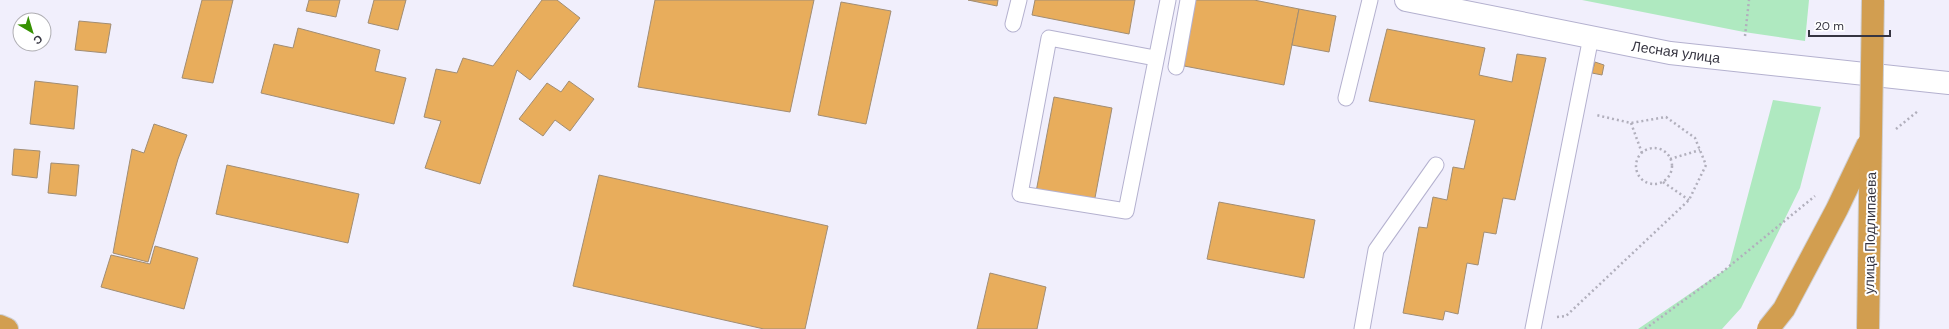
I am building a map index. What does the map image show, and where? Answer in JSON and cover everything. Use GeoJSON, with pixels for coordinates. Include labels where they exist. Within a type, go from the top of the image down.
{"type":"FeatureCollection","features":[{"type":"Feature","properties":{"kind":"highway","name":"улица Подлипаева"},"geometry":{"type":"LineString","coordinates":[[1868,329],[1873,0]]}},
{"type":"Feature","properties":{"kind":"highway"},"geometry":{"type":"LineString","coordinates":[[1768,329],[1784,309],[1837,209],[1871,137]]}},
{"type":"Feature","properties":{"kind":"highway"},"geometry":{"type":"LineString","coordinates":[[0,326],[7,329]]}},
{"type":"Feature","properties":{"kind":"street","name":"Лесная улица"},"geometry":{"type":"LineString","coordinates":[[1406,0],[1670,53],[1949,82]]}},
{"type":"Feature","properties":{"kind":"lane"},"geometry":{"type":"LineString","coordinates":[[1013,24],[1018,0]]}},
{"type":"Feature","properties":{"kind":"lane"},"geometry":{"type":"LineString","coordinates":[[1155,58],[1049,38],[1020,194],[1126,211],[1155,58],[1168,0]]}},
{"type":"Feature","properties":{"kind":"lane"},"geometry":{"type":"LineString","coordinates":[[1176,66],[1188,0]]}},
{"type":"Feature","properties":{"kind":"lane"},"geometry":{"type":"LineString","coordinates":[[1346,98],[1370,0]]}},
{"type":"Feature","properties":{"kind":"lane"},"geometry":{"type":"LineString","coordinates":[[1534,324],[1591,37]]}},
{"type":"Feature","properties":{"kind":"lane"},"geometry":{"type":"LineString","coordinates":[[1362,329],[1376,250],[1436,165]]}},
{"type":"Feature","properties":{"kind":"path"},"geometry":{"type":"LineString","coordinates":[[1745,36],[1748,0]]}},
{"type":"Feature","properties":{"kind":"path"},"geometry":{"type":"LineString","coordinates":[[1534,324],[1566,316],[1689,200],[1706,165],[1694,138],[1666,117],[1631,123],[1576,111]]}},
{"type":"Feature","properties":{"kind":"path"},"geometry":{"type":"LineString","coordinates":[[1893,131],[1918,111]]}},
{"type":"Feature","properties":{"kind":"path"},"geometry":{"type":"LineString","coordinates":[[1631,123],[1642,154]]}},
{"type":"Feature","properties":{"kind":"path"},"geometry":{"type":"LineString","coordinates":[[1649,149],[1660,149],[1665,152],[1670,159],[1671,173],[1663,182],[1652,184],[1640,177],[1637,169],[1637,162],[1642,154],[1649,149]]}},
{"type":"Feature","properties":{"kind":"path"},"geometry":{"type":"LineString","coordinates":[[1670,159],[1700,150]]}},
{"type":"Feature","properties":{"kind":"path"},"geometry":{"type":"LineString","coordinates":[[1663,182],[1689,200]]}},
{"type":"Feature","properties":{"kind":"path"},"geometry":{"type":"LineString","coordinates":[[1645,329],[1721,273],[1819,192]]}},
{"type":"Feature","properties":{"kind":"green space"},"geometry":{"type":"Polygon","coordinates":[[[1582,0],[1809,0],[1805,41],[1744,32],[1582,0]]]}},
{"type":"Feature","properties":{"kind":"green space"},"geometry":{"type":"Polygon","coordinates":[[[1773,100],[1821,107],[1800,188],[1741,308],[1722,329],[1638,329],[1729,267],[1773,100]]]}},
{"type":"Feature","properties":{"kind":"building"},"geometry":{"type":"Polygon","coordinates":[[[202,0],[233,0],[213,83],[182,78],[202,0]]]}},
{"type":"Feature","properties":{"kind":"building"},"geometry":{"type":"Polygon","coordinates":[[[309,0],[340,0],[336,17],[306,11],[309,0]]]}},
{"type":"Feature","properties":{"kind":"building"},"geometry":{"type":"Polygon","coordinates":[[[374,0],[406,0],[398,30],[368,23],[374,0]]]}},
{"type":"Feature","properties":{"kind":"building"},"geometry":{"type":"Polygon","coordinates":[[[542,0],[557,0],[580,18],[530,80],[517,70],[480,184],[425,168],[441,121],[424,117],[436,69],[457,73],[463,58],[493,66],[542,0]]]}},
{"type":"Feature","properties":{"kind":"building"},"geometry":{"type":"Polygon","coordinates":[[[655,0],[814,0],[790,112],[638,87],[655,0]]]}},
{"type":"Feature","properties":{"kind":"building"},"geometry":{"type":"Polygon","coordinates":[[[968,0],[998,0],[997,6],[968,0]]]}},
{"type":"Feature","properties":{"kind":"building"},"geometry":{"type":"Polygon","coordinates":[[[1035,0],[1135,0],[1129,34],[1032,15],[1035,0]]]}},
{"type":"Feature","properties":{"kind":"building"},"geometry":{"type":"Polygon","coordinates":[[[1192,0],[1254,0],[1299,9],[1284,85],[1179,65],[1192,0]]]}},
{"type":"Feature","properties":{"kind":"building"},"geometry":{"type":"Polygon","coordinates":[[[841,2],[891,11],[866,124],[818,115],[841,2]]]}},
{"type":"Feature","properties":{"kind":"building"},"geometry":{"type":"Polygon","coordinates":[[[1299,9],[1336,16],[1329,52],[1292,45],[1299,9]]]}},
{"type":"Feature","properties":{"kind":"building"},"geometry":{"type":"Polygon","coordinates":[[[79,21],[111,24],[106,53],[75,50],[79,21]]]}},
{"type":"Feature","properties":{"kind":"building"},"geometry":{"type":"Polygon","coordinates":[[[298,28],[380,50],[375,71],[406,78],[394,124],[261,93],[274,44],[293,48],[298,28]]]}},
{"type":"Feature","properties":{"kind":"building"},"geometry":{"type":"Polygon","coordinates":[[[1387,29],[1485,48],[1479,75],[1512,82],[1517,54],[1546,58],[1515,200],[1503,198],[1496,234],[1484,232],[1478,265],[1467,263],[1458,314],[1445,311],[1443,320],[1403,313],[1419,227],[1427,228],[1433,197],[1447,200],[1453,167],[1464,169],[1475,120],[1369,101],[1387,29]]]}},
{"type":"Feature","properties":{"kind":"building"},"geometry":{"type":"Polygon","coordinates":[[[1595,62],[1604,65],[1602,75],[1592,73],[1595,62]]]}},
{"type":"Feature","properties":{"kind":"building"},"geometry":{"type":"Polygon","coordinates":[[[35,81],[78,86],[74,129],[30,124],[35,81]]]}},
{"type":"Feature","properties":{"kind":"building"},"geometry":{"type":"Polygon","coordinates":[[[569,81],[594,99],[570,131],[555,120],[543,136],[519,119],[547,83],[561,92],[569,81]]]}},
{"type":"Feature","properties":{"kind":"building"},"geometry":{"type":"Polygon","coordinates":[[[1054,97],[1112,108],[1094,203],[1036,192],[1054,97]]]}},
{"type":"Feature","properties":{"kind":"building"},"geometry":{"type":"Polygon","coordinates":[[[154,124],[187,135],[178,159],[148,262],[113,253],[132,149],[144,153],[154,124]]]}},
{"type":"Feature","properties":{"kind":"building"},"geometry":{"type":"Polygon","coordinates":[[[14,149],[40,151],[37,178],[12,175],[14,149]]]}},
{"type":"Feature","properties":{"kind":"building"},"geometry":{"type":"Polygon","coordinates":[[[51,163],[79,165],[76,196],[48,193],[51,163]]]}},
{"type":"Feature","properties":{"kind":"building"},"geometry":{"type":"Polygon","coordinates":[[[227,165],[359,194],[348,243],[216,214],[227,165]]]}},
{"type":"Feature","properties":{"kind":"building"},"geometry":{"type":"Polygon","coordinates":[[[599,175],[828,226],[805,329],[764,329],[573,286],[599,175]]]}},
{"type":"Feature","properties":{"kind":"building"},"geometry":{"type":"Polygon","coordinates":[[[1219,202],[1315,220],[1304,278],[1207,259],[1219,202]]]}},
{"type":"Feature","properties":{"kind":"building"},"geometry":{"type":"Polygon","coordinates":[[[155,246],[198,258],[184,309],[101,287],[111,255],[150,264],[155,246]]]}},
{"type":"Feature","properties":{"kind":"building"},"geometry":{"type":"Polygon","coordinates":[[[990,273],[1046,287],[1037,329],[977,329],[990,273]]]}}]}
